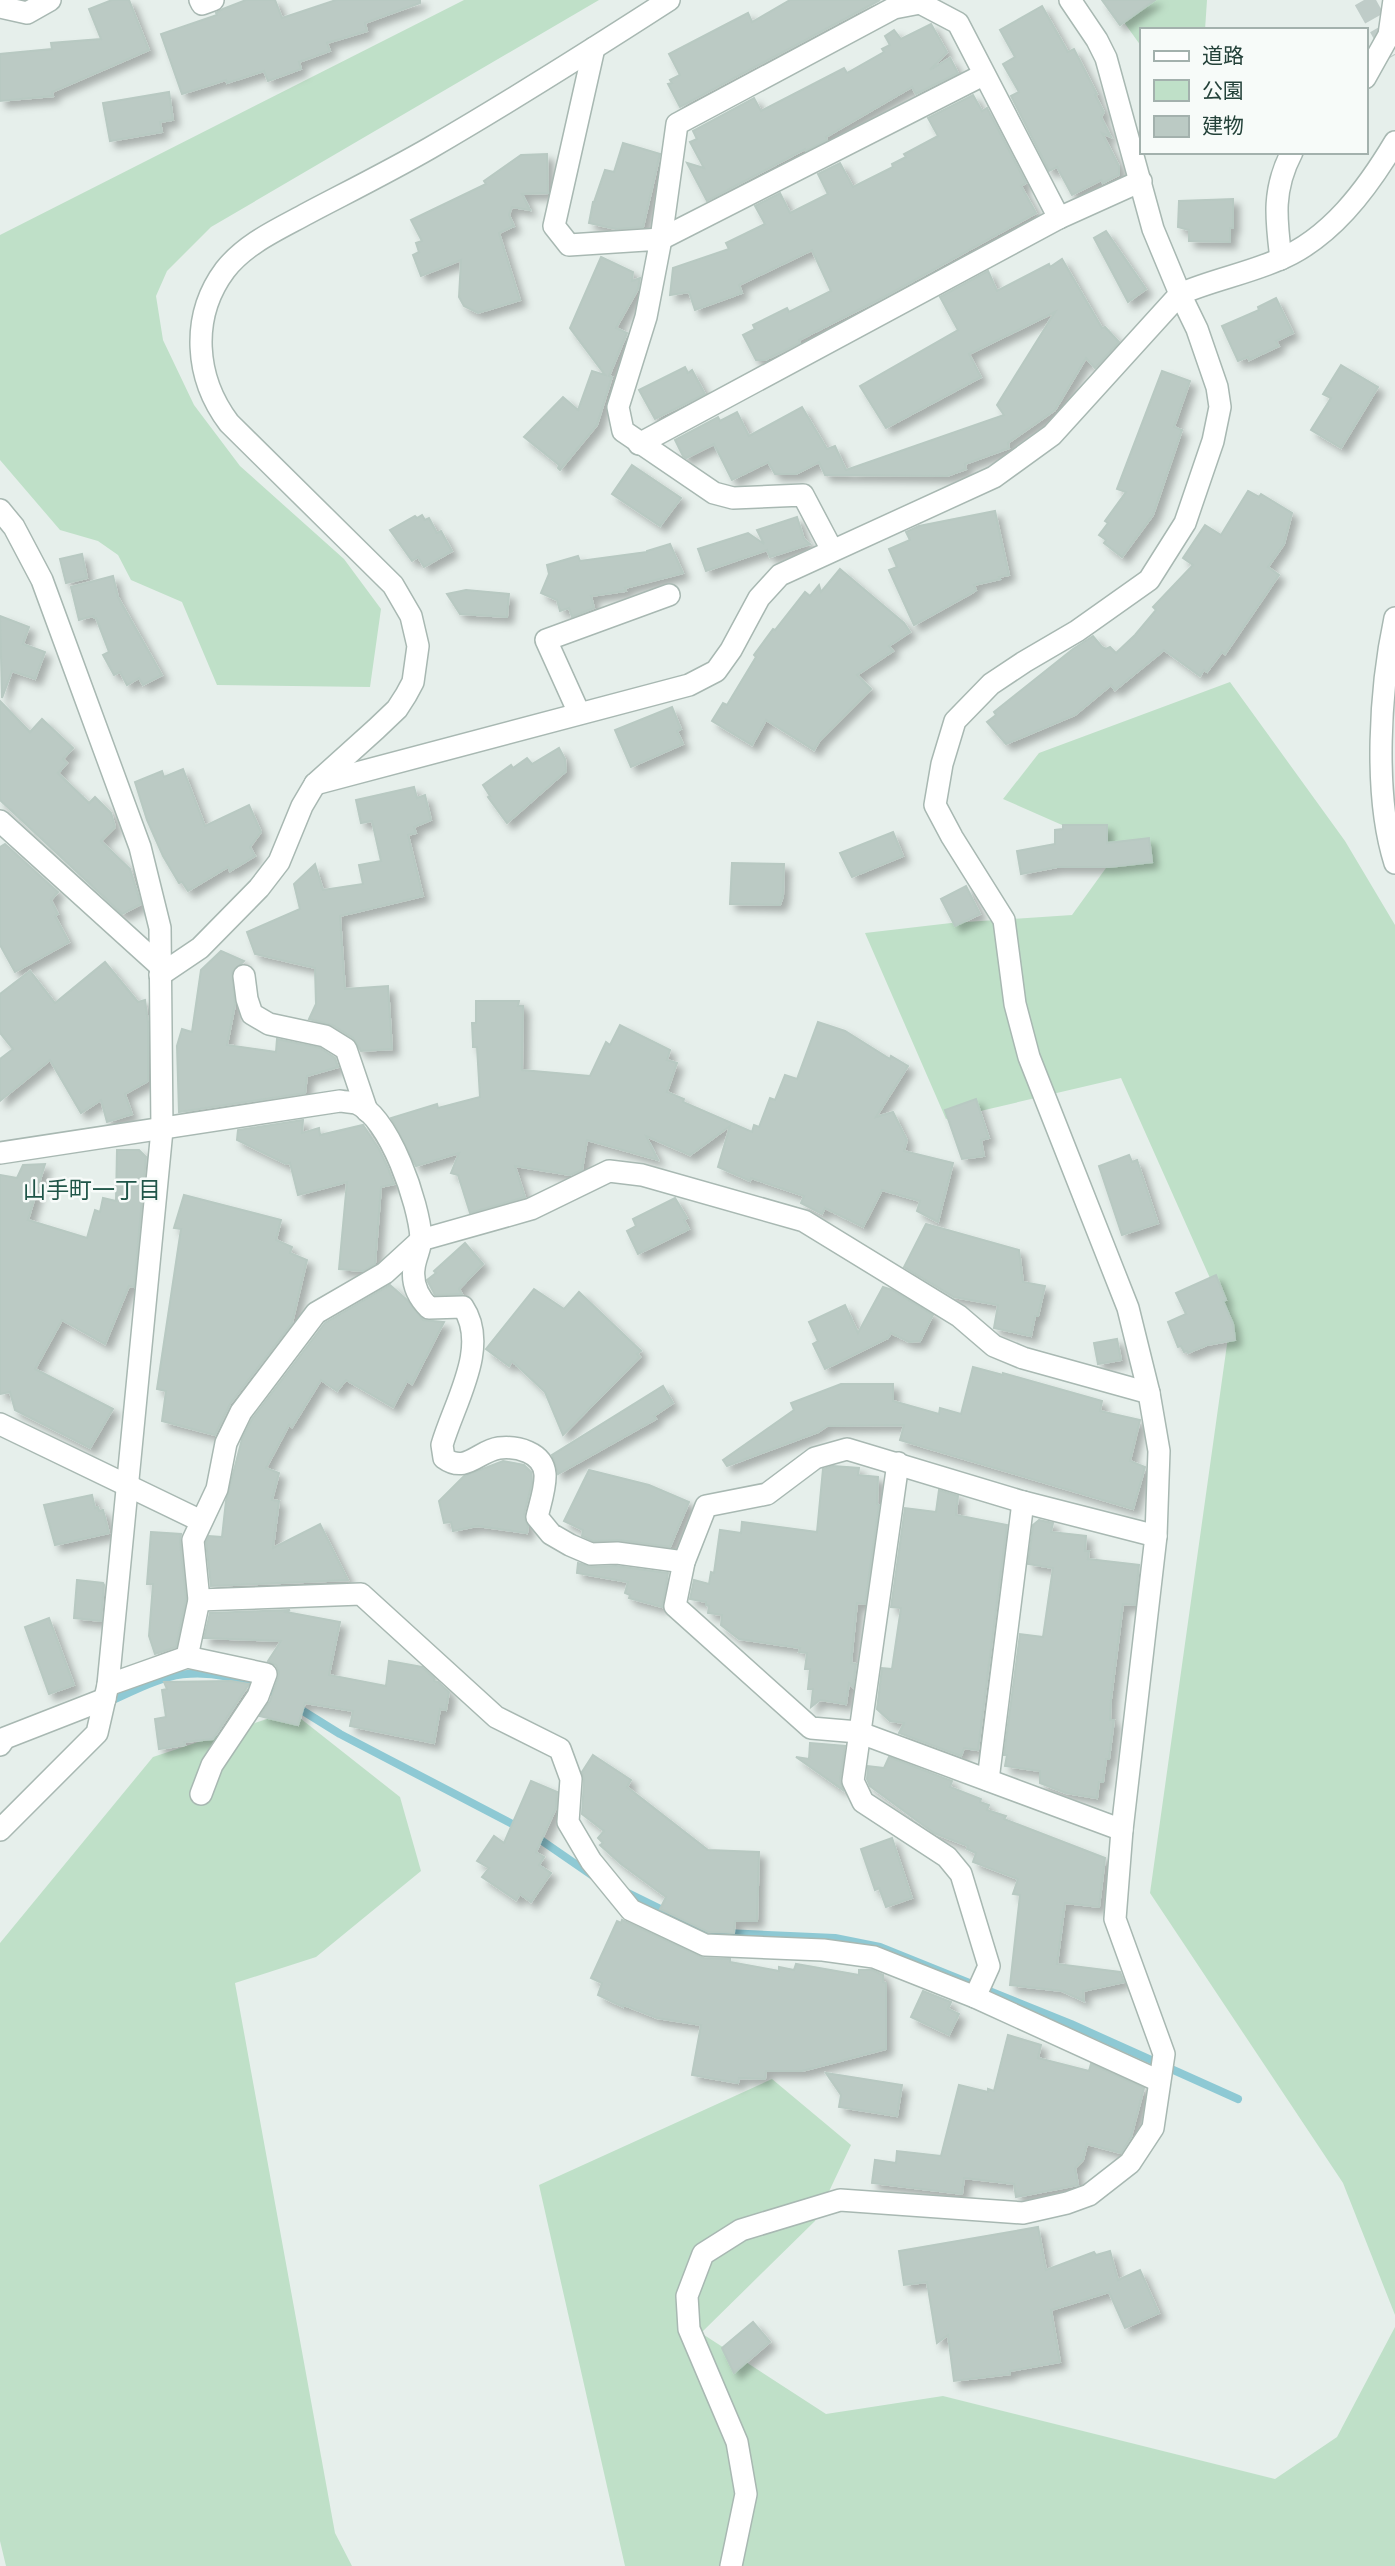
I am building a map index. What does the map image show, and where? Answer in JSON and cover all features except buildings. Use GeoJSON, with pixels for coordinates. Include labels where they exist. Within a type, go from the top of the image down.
{"type":"FeatureCollection","features":[{"type":"Feature","properties":{"kind":"street"},"geometry":{"type":"LineString","coordinates":[[0,7],[27,13],[50,0]]}},
{"type":"Feature","properties":{"kind":"street"},"geometry":{"type":"LineString","coordinates":[[200,0],[202,4],[213,0]]}},
{"type":"Feature","properties":{"kind":"street"},"geometry":{"type":"LineString","coordinates":[[159,970],[200,948],[259,888],[279,862],[302,806],[315,784],[376,729],[401,702],[413,682],[417,662],[415,630],[403,600],[393,585],[229,423],[216,405],[209,390],[201,354],[201,336],[210,296],[227,268],[258,240],[429,149],[669,0]]}},
{"type":"Feature","properties":{"kind":"street"},"geometry":{"type":"LineString","coordinates":[[731,2566],[746,2494],[737,2442],[689,2329],[687,2296],[703,2254],[741,2230],[839,2200],[1023,2213],[1067,2203],[1089,2194],[1130,2163],[1153,2129],[1164,2054],[1115,1919],[1122,1830],[1156,1536],[1159,1451],[1149,1393],[1128,1308],[1029,1057],[1015,1004],[1004,920],[935,805],[942,764],[955,721],[991,684],[1077,631],[1149,580],[1185,523],[1213,441],[1220,407],[1217,387],[1205,352],[1153,229],[1106,58],[1070,0]]}},
{"type":"Feature","properties":{"kind":"street"},"geometry":{"type":"LineString","coordinates":[[1367,74],[1389,35],[1394,0]]}},
{"type":"Feature","properties":{"kind":"street"},"geometry":{"type":"LineString","coordinates":[[832,550],[803,495],[733,498],[714,493],[623,431],[618,407],[646,317],[661,239],[677,124],[894,8],[920,3],[958,23],[1059,218]]}},
{"type":"Feature","properties":{"kind":"street"},"geometry":{"type":"LineString","coordinates":[[594,48],[554,226],[569,245],[661,239],[984,75]]}},
{"type":"Feature","properties":{"kind":"street"},"geometry":{"type":"LineString","coordinates":[[315,784],[689,685],[716,671],[731,650],[759,598],[780,576],[994,477],[1052,435],[1180,294],[1281,259],[1322,234],[1355,199],[1395,142]]}},
{"type":"Feature","properties":{"kind":"street"},"geometry":{"type":"LineString","coordinates":[[1281,259],[1275,208],[1284,168],[1291,154]]}},
{"type":"Feature","properties":{"kind":"street"},"geometry":{"type":"LineString","coordinates":[[639,444],[1059,218],[1141,181]]}},
{"type":"Feature","properties":{"kind":"street"},"geometry":{"type":"LineString","coordinates":[[0,510],[14,527],[42,580],[140,847],[160,928],[162,1130],[107,1692],[97,1732],[0,1830]]}},
{"type":"Feature","properties":{"kind":"street"},"geometry":{"type":"LineString","coordinates":[[579,713],[546,640],[669,595]]}},
{"type":"Feature","properties":{"kind":"street"},"geometry":{"type":"LineString","coordinates":[[1395,618],[1385,685],[1382,748],[1385,820],[1395,863]]}},
{"type":"Feature","properties":{"kind":"street"},"geometry":{"type":"LineString","coordinates":[[0,821],[159,970]]}},
{"type":"Feature","properties":{"kind":"street"},"geometry":{"type":"LineString","coordinates":[[244,976],[252,1014],[269,1024],[325,1036],[346,1049],[367,1111],[399,1159],[412,1189],[421,1240],[413,1267],[414,1284],[419,1299],[429,1308],[463,1307],[471,1318],[475,1339],[472,1360],[442,1445],[444,1458],[452,1464],[464,1463],[498,1448],[530,1451],[540,1461],[545,1474],[537,1517],[551,1534],[591,1554],[617,1553],[684,1562]]}},
{"type":"Feature","properties":{"kind":"street"},"geometry":{"type":"LineString","coordinates":[[0,1153],[340,1101],[356,1103],[367,1111]]}},
{"type":"Feature","properties":{"kind":"street"},"geometry":{"type":"LineString","coordinates":[[187,1657],[199,1600],[193,1540],[217,1489],[226,1443],[241,1412],[316,1313],[385,1273],[421,1240],[531,1209],[609,1171],[642,1175],[804,1221],[959,1316],[994,1346],[1023,1358],[1149,1393]]}},
{"type":"Feature","properties":{"kind":"street"},"geometry":{"type":"LineString","coordinates":[[0,1424],[201,1521]]}},
{"type":"Feature","properties":{"kind":"street"},"geometry":{"type":"LineString","coordinates":[[1122,1830],[859,1732],[811,1728],[675,1606],[684,1562],[706,1506],[767,1494],[815,1458],[847,1449],[1023,1502],[1156,1536]]}},
{"type":"Feature","properties":{"kind":"street"},"geometry":{"type":"LineString","coordinates":[[898,1463],[853,1781],[863,1802],[947,1857],[961,1874],[989,1966],[975,1997]]}},
{"type":"Feature","properties":{"kind":"street"},"geometry":{"type":"LineString","coordinates":[[988,1780],[1023,1502]]}},
{"type":"Feature","properties":{"kind":"street"},"geometry":{"type":"LineString","coordinates":[[199,1600],[361,1594],[496,1717],[560,1749],[570,1779],[568,1822],[591,1861],[631,1910],[705,1945],[822,1950],[874,1958],[975,1997],[1159,2081]]}},
{"type":"Feature","properties":{"kind":"street"},"geometry":{"type":"LineString","coordinates":[[0,1745],[5,1738],[187,1657],[266,1674],[258,1696],[212,1765],[201,1794]]}},
{"type":"Feature","properties":{"kind":"green space"},"geometry":{"type":"Polygon","coordinates":[[[464,0],[599,0],[211,227],[167,271],[156,296],[163,340],[194,405],[240,466],[344,559],[381,609],[370,687],[217,685],[182,602],[131,580],[118,555],[98,541],[60,530],[0,460],[0,235],[464,0]]]}},
{"type":"Feature","properties":{"kind":"green space"},"geometry":{"type":"Polygon","coordinates":[[[1108,0],[1207,0],[1205,28],[1140,28],[1140,45],[1108,0]]]}},
{"type":"Feature","properties":{"kind":"green space"},"geometry":{"type":"Polygon","coordinates":[[[1230,682],[1345,841],[1395,925],[1395,2315],[1343,2183],[1150,1893],[1230,1323],[1121,1078],[946,1119],[865,933],[951,923],[1072,915],[1119,850],[1003,799],[1039,753],[1230,682]]]}},
{"type":"Feature","properties":{"kind":"green space"},"geometry":{"type":"Polygon","coordinates":[[[291,1711],[400,1797],[421,1871],[316,1957],[235,1983],[335,2533],[352,2566],[6,2566],[0,2541],[0,1943],[153,1757],[291,1711]]]}},
{"type":"Feature","properties":{"kind":"green space"},"geometry":{"type":"Polygon","coordinates":[[[772,2079],[851,2145],[815,2221],[701,2333],[826,2414],[943,2396],[1275,2479],[1337,2437],[1395,2327],[1395,2566],[625,2566],[539,2185],[772,2079]]]}},
{"type":"Feature","properties":{"kind":"waterway"},"geometry":{"type":"LineString","coordinates":[[108,1702],[161,1679],[183,1674],[227,1676],[269,1690],[281,1697]]}},
{"type":"Feature","properties":{"kind":"waterway"},"geometry":{"type":"LineString","coordinates":[[295,1706],[340,1734],[520,1828]]}},
{"type":"Feature","properties":{"kind":"waterway"},"geometry":{"type":"LineString","coordinates":[[535,1836],[593,1876]]}},
{"type":"Feature","properties":{"kind":"waterway"},"geometry":{"type":"LineString","coordinates":[[624,1891],[695,1926],[726,1933],[835,1938],[880,1947],[1071,2024],[1238,2099]]}},
{"type":"Feature","properties":{"kind":"tunnel"},"geometry":{"type":"LineString","coordinates":[[1364,0],[1395,55]]}},
{"type":"Feature","properties":{"kind":"district","name":"山手町一丁目"},"geometry":{"type":"Point","coordinates":[92,1190]}}]}
